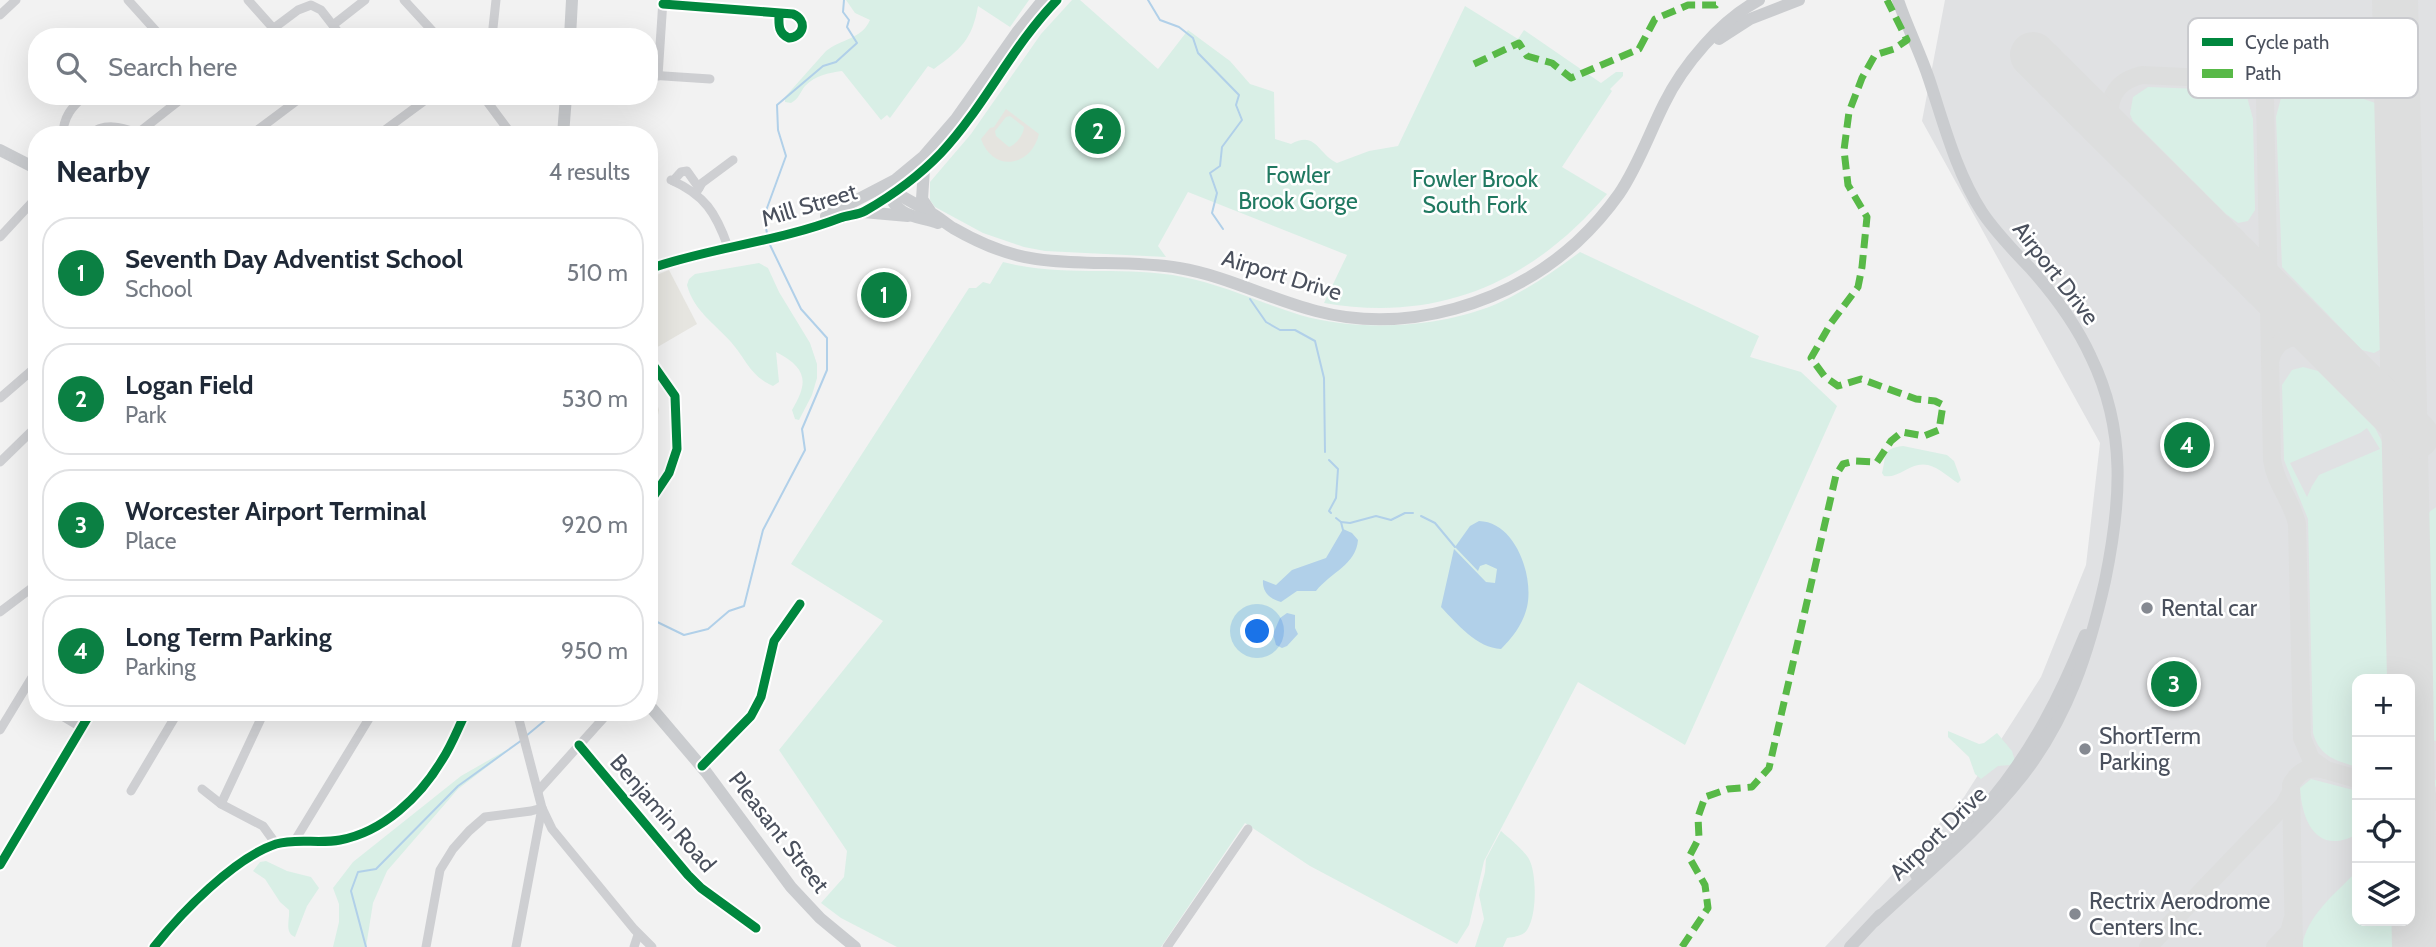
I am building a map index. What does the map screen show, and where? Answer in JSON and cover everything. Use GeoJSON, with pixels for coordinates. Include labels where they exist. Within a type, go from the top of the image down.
{"type":"FeatureCollection","features":[{"type":"Feature","properties":{"kind":"main road"},"geometry":{"type":"LineString","coordinates":[[570,28],[572,0]]}},
{"type":"Feature","properties":{"kind":"main road","name":"Mill Street"},"geometry":{"type":"LineString","coordinates":[[798,231],[858,198],[889,191],[939,141],[1043,0]]}},
{"type":"Feature","properties":{"kind":"main road","name":"Mill Street"},"geometry":{"type":"LineString","coordinates":[[658,266],[863,212],[889,191],[924,169],[962,128],[1034,26],[1057,0]]}},
{"type":"Feature","properties":{"kind":"main road","name":"Airport Drive"},"geometry":{"type":"LineString","coordinates":[[889,191],[985,245],[1014,255],[1057,261],[1163,266],[1199,272],[1318,312],[1372,318],[1436,313],[1479,302],[1519,283],[1577,242],[1618,195],[1675,84],[1709,39],[1759,0]]}},
{"type":"Feature","properties":{"kind":"main road","name":"Airport Drive"},"geometry":{"type":"LineString","coordinates":[[1697,56],[1734,28],[1799,0]]}},
{"type":"Feature","properties":{"kind":"main road","name":"Airport Drive"},"geometry":{"type":"LineString","coordinates":[[1891,0],[1917,45]]}},
{"type":"Feature","properties":{"kind":"main road","name":"Airport Drive"},"geometry":{"type":"LineString","coordinates":[[1903,1],[1907,25]]}},
{"type":"Feature","properties":{"kind":"main road","name":"Airport Drive"},"geometry":{"type":"LineString","coordinates":[[1850,947],[1913,878],[1990,801],[2033,743],[2047,719],[2076,655],[2105,579],[2115,529],[2119,477],[2112,421],[2100,378],[2086,346],[2070,318],[1990,223],[1974,198],[1953,151],[1903,1]]}},
{"type":"Feature","properties":{"kind":"main road"},"geometry":{"type":"LineString","coordinates":[[564,126],[565,105]]}},
{"type":"Feature","properties":{"kind":"main road"},"geometry":{"type":"LineString","coordinates":[[0,150],[28,164]]}},
{"type":"Feature","properties":{"kind":"main road"},"geometry":{"type":"LineString","coordinates":[[924,169],[922,198],[933,214]]}},
{"type":"Feature","properties":{"kind":"main road"},"geometry":{"type":"LineString","coordinates":[[889,191],[898,210],[909,216]]}},
{"type":"Feature","properties":{"kind":"main road","name":"Airport Drive"},"geometry":{"type":"LineString","coordinates":[[863,212],[909,216],[951,227]]}},
{"type":"Feature","properties":{"kind":"main road","name":"Pleasant Street"},"geometry":{"type":"LineString","coordinates":[[658,715],[702,766],[791,887],[820,918],[855,947]]}},
{"type":"Feature","properties":{"kind":"street"},"geometry":{"type":"LineString","coordinates":[[0,15],[16,0]]}},
{"type":"Feature","properties":{"kind":"street"},"geometry":{"type":"LineString","coordinates":[[128,0],[153,28]]}},
{"type":"Feature","properties":{"kind":"street"},"geometry":{"type":"LineString","coordinates":[[248,0],[273,28],[310,5],[321,10],[335,28]]}},
{"type":"Feature","properties":{"kind":"street"},"geometry":{"type":"LineString","coordinates":[[333,25],[365,0]]}},
{"type":"Feature","properties":{"kind":"street"},"geometry":{"type":"LineString","coordinates":[[404,0],[430,28]]}},
{"type":"Feature","properties":{"kind":"street"},"geometry":{"type":"LineString","coordinates":[[493,28],[496,0]]}},
{"type":"Feature","properties":{"kind":"street"},"geometry":{"type":"LineString","coordinates":[[658,43],[663,2],[779,13]]}},
{"type":"Feature","properties":{"kind":"street"},"geometry":{"type":"LineString","coordinates":[[658,76],[710,79]]}},
{"type":"Feature","properties":{"kind":"street"},"geometry":{"type":"LineString","coordinates":[[64,126],[65,118],[74,105]]}},
{"type":"Feature","properties":{"kind":"street"},"geometry":{"type":"LineString","coordinates":[[149,126],[174,105]]}},
{"type":"Feature","properties":{"kind":"street"},"geometry":{"type":"LineString","coordinates":[[263,126],[291,105]]}},
{"type":"Feature","properties":{"kind":"street"},"geometry":{"type":"LineString","coordinates":[[390,126],[419,105]]}},
{"type":"Feature","properties":{"kind":"street"},"geometry":{"type":"LineString","coordinates":[[490,105],[505,126]]}},
{"type":"Feature","properties":{"kind":"street"},"geometry":{"type":"LineString","coordinates":[[698,190],[702,183],[733,160]]}},
{"type":"Feature","properties":{"kind":"street"},"geometry":{"type":"LineString","coordinates":[[698,190],[672,180],[681,172],[687,171],[713,213],[728,247]]}},
{"type":"Feature","properties":{"kind":"street"},"geometry":{"type":"LineString","coordinates":[[0,237],[28,207]]}},
{"type":"Feature","properties":{"kind":"street"},"geometry":{"type":"LineString","coordinates":[[658,372],[675,396],[677,446],[669,473],[658,490]]}},
{"type":"Feature","properties":{"kind":"street"},"geometry":{"type":"LineString","coordinates":[[0,398],[28,374]]}},
{"type":"Feature","properties":{"kind":"street"},"geometry":{"type":"LineString","coordinates":[[0,462],[28,435]]}},
{"type":"Feature","properties":{"kind":"street"},"geometry":{"type":"LineString","coordinates":[[0,612],[28,591]]}},
{"type":"Feature","properties":{"kind":"street"},"geometry":{"type":"LineString","coordinates":[[702,766],[751,716],[761,697],[774,641],[800,604]]}},
{"type":"Feature","properties":{"kind":"street"},"geometry":{"type":"LineString","coordinates":[[0,730],[28,684]]}},
{"type":"Feature","properties":{"kind":"street"},"geometry":{"type":"LineString","coordinates":[[71,721],[82,727]]}},
{"type":"Feature","properties":{"kind":"street"},"geometry":{"type":"LineString","coordinates":[[0,865],[86,721]]}},
{"type":"Feature","properties":{"kind":"street"},"geometry":{"type":"LineString","coordinates":[[131,791],[173,721]]}},
{"type":"Feature","properties":{"kind":"street"},"geometry":{"type":"LineString","coordinates":[[221,804],[260,721]]}},
{"type":"Feature","properties":{"kind":"street"},"geometry":{"type":"LineString","coordinates":[[294,842],[368,721]]}},
{"type":"Feature","properties":{"kind":"street"},"geometry":{"type":"LineString","coordinates":[[154,947],[190,907],[222,878],[253,856],[276,844],[323,842],[361,835],[401,808],[420,791],[441,762],[462,721]]}},
{"type":"Feature","properties":{"kind":"street"},"geometry":{"type":"LineString","coordinates":[[519,721],[542,808],[552,829],[638,934],[652,947]]}},
{"type":"Feature","properties":{"kind":"street"},"geometry":{"type":"LineString","coordinates":[[538,790],[601,721]]}},
{"type":"Feature","properties":{"kind":"street","name":"Benjamin Road"},"geometry":{"type":"LineString","coordinates":[[579,744],[688,875],[756,928]]}},
{"type":"Feature","properties":{"kind":"street"},"geometry":{"type":"LineString","coordinates":[[202,789],[221,804],[263,826],[276,844]]}},
{"type":"Feature","properties":{"kind":"street"},"geometry":{"type":"LineString","coordinates":[[426,947],[439,874],[445,859],[468,831],[485,817],[542,808]]}},
{"type":"Feature","properties":{"kind":"street"},"geometry":{"type":"LineString","coordinates":[[516,947],[542,808]]}},
{"type":"Feature","properties":{"kind":"street"},"geometry":{"type":"LineString","coordinates":[[1167,947],[1248,829]]}},
{"type":"Feature","properties":{"kind":"street"},"geometry":{"type":"LineString","coordinates":[[634,947],[638,934]]}},
{"type":"Feature","properties":{"kind":"shaded area"},"geometry":{"type":"Polygon","coordinates":[[[1945,0],[2436,0],[2436,947],[1825,947],[1964,797],[2041,677],[2086,565],[2100,443],[1922,121],[1945,0]]]}},
{"type":"Feature","properties":{"kind":"shaded area"},"geometry":{"type":"Polygon","coordinates":[[[669,270],[697,324],[658,347],[658,274],[669,270]]]}},
{"type":"Feature","properties":{"kind":"green space"},"geometry":{"type":"Polygon","coordinates":[[[846,0],[1029,0],[1010,27],[978,6],[969,36],[964,43],[934,69],[928,66],[890,118],[887,115],[881,120],[842,71],[813,79],[794,101],[785,102],[785,97],[826,51],[857,35],[870,20],[855,13],[846,0]]]}},
{"type":"Feature","properties":{"kind":"green space"},"geometry":{"type":"Polygon","coordinates":[[[1072,0],[1080,0],[1158,69],[1188,30],[1230,61],[1250,84],[1274,92],[1275,139],[1291,144],[1299,140],[1312,141],[1337,163],[1369,151],[1398,146],[1465,6],[1518,39],[1524,30],[1601,83],[1616,72],[1623,72],[1623,76],[1610,89],[1612,91],[1562,167],[1607,194],[1578,225],[1547,251],[1515,272],[1481,289],[1445,301],[1407,307],[1366,308],[1324,303],[1347,255],[1188,192],[1158,246],[1166,257],[1045,251],[983,233],[935,207],[930,200],[930,182],[971,134],[1041,34],[1072,0]]]}},
{"type":"Feature","properties":{"kind":"green space"},"geometry":{"type":"Polygon","coordinates":[[[2148,87],[2188,89],[2188,98],[2247,98],[2253,119],[2255,210],[2248,221],[2238,223],[2226,214],[2133,121],[2130,114],[2133,97],[2148,87]]]}},
{"type":"Feature","properties":{"kind":"green space"},"geometry":{"type":"Polygon","coordinates":[[[2281,98],[2361,98],[2381,105],[2386,341],[2385,347],[2374,353],[2362,350],[2282,267],[2276,117],[2281,98]]]}},
{"type":"Feature","properties":{"kind":"green space"},"geometry":{"type":"Polygon","coordinates":[[[1580,252],[1759,336],[1750,357],[1801,372],[1837,406],[1685,745],[1578,682],[1484,861],[1469,925],[1457,944],[1310,866],[1245,823],[1161,947],[897,947],[841,918],[821,903],[844,877],[847,851],[779,750],[883,621],[791,564],[969,288],[976,288],[983,282],[990,284],[1003,262],[1070,271],[1138,272],[1183,277],[1324,321],[1406,324],[1460,316],[1486,308],[1527,288],[1580,252]]]}},
{"type":"Feature","properties":{"kind":"green space"},"geometry":{"type":"Polygon","coordinates":[[[759,263],[768,268],[779,292],[810,343],[817,364],[817,378],[812,395],[799,420],[795,419],[792,410],[803,384],[799,370],[776,352],[779,382],[773,386],[765,382],[694,302],[687,285],[695,274],[759,263]]]}},
{"type":"Feature","properties":{"kind":"green space"},"geometry":{"type":"Polygon","coordinates":[[[2303,367],[2318,371],[2375,428],[2389,455],[2394,674],[2352,674],[2352,765],[2324,752],[2313,733],[2308,519],[2284,460],[2282,385],[2292,370],[2303,367]],[[2367,428],[2290,463],[2307,497],[2319,475],[2380,449],[2367,428]]]}},
{"type":"Feature","properties":{"kind":"green space"},"geometry":{"type":"Polygon","coordinates":[[[1903,446],[1947,455],[1954,461],[1961,480],[1958,483],[1936,468],[1922,464],[1895,475],[1884,476],[1882,473],[1886,454],[1891,449],[1903,446]]]}},
{"type":"Feature","properties":{"kind":"green space"},"geometry":{"type":"Polygon","coordinates":[[[2436,507],[2436,741],[2431,740],[2432,778],[2436,780],[2436,787],[2427,781],[2421,528],[2424,516],[2436,507]]]}},
{"type":"Feature","properties":{"kind":"green space"},"geometry":{"type":"Polygon","coordinates":[[[1948,731],[1979,744],[1997,733],[2012,751],[2015,761],[2010,765],[1998,766],[1981,779],[1975,774],[1969,757],[1948,737],[1948,731]]]}},
{"type":"Feature","properties":{"kind":"green space"},"geometry":{"type":"Polygon","coordinates":[[[517,744],[458,789],[387,871],[373,903],[366,947],[333,947],[339,922],[339,904],[333,888],[353,862],[461,776],[517,744]]]}},
{"type":"Feature","properties":{"kind":"green space"},"geometry":{"type":"Polygon","coordinates":[[[2311,779],[2352,790],[2352,836],[2332,841],[2315,832],[2304,813],[2300,788],[2311,779]]]}},
{"type":"Feature","properties":{"kind":"green space"},"geometry":{"type":"Polygon","coordinates":[[[1501,831],[1523,851],[1532,866],[1535,895],[1533,915],[1525,932],[1507,938],[1503,947],[1475,947],[1484,919],[1479,895],[1486,859],[1501,831]]]}},
{"type":"Feature","properties":{"kind":"green space"},"geometry":{"type":"Polygon","coordinates":[[[266,861],[287,871],[311,877],[319,888],[307,906],[295,937],[289,929],[289,910],[280,902],[265,879],[253,871],[260,862],[266,861]]]}},
{"type":"Feature","properties":{"kind":"green space"},"geometry":{"type":"Polygon","coordinates":[[[2352,876],[2352,926],[2399,926],[2399,947],[2302,947],[2309,925],[2352,876]]]}},
{"type":"Feature","properties":{"kind":"sand"},"geometry":{"type":"Polygon","coordinates":[[[1006,109],[1039,134],[1035,145],[1020,159],[1003,161],[987,150],[981,139],[994,127],[1006,109]],[[1010,116],[1006,117],[995,131],[996,136],[1009,147],[1019,139],[1024,127],[1010,116]]]}},
{"type":"Feature","properties":{"kind":"water"},"geometry":{"type":"Polygon","coordinates":[[[1479,521],[1492,524],[1512,541],[1520,553],[1528,581],[1527,607],[1523,619],[1501,649],[1492,648],[1476,640],[1441,607],[1454,549],[1486,582],[1495,583],[1497,569],[1486,564],[1480,566],[1478,571],[1455,547],[1470,526],[1479,521]]]}},
{"type":"Feature","properties":{"kind":"water"},"geometry":{"type":"Polygon","coordinates":[[[1343,529],[1358,540],[1353,556],[1316,591],[1297,591],[1281,602],[1268,594],[1263,580],[1276,585],[1292,570],[1326,558],[1343,529]]]}},
{"type":"Feature","properties":{"kind":"water"},"geometry":{"type":"Polygon","coordinates":[[[1287,613],[1295,615],[1298,634],[1282,648],[1276,645],[1273,634],[1280,618],[1287,613]]]}},
{"type":"Feature","properties":{"kind":"waterway"},"geometry":{"type":"LineString","coordinates":[[767,233],[767,208],[786,156],[778,130],[777,105],[823,66],[836,62],[857,43],[847,27],[849,20],[843,12],[844,0]]}},
{"type":"Feature","properties":{"kind":"waterway"},"geometry":{"type":"LineString","coordinates":[[1148,0],[1160,20],[1179,27],[1193,38],[1198,53],[1239,95],[1236,105],[1242,120],[1222,147],[1220,166],[1210,173],[1217,193],[1212,213],[1223,229]]}},
{"type":"Feature","properties":{"kind":"waterway"},"geometry":{"type":"LineString","coordinates":[[658,622],[684,635],[708,629],[729,611],[744,606],[763,530],[805,450],[802,429],[827,370],[827,338],[801,309],[770,245]]}},
{"type":"Feature","properties":{"kind":"waterway"},"geometry":{"type":"LineString","coordinates":[[1250,299],[1266,322],[1280,330],[1295,330],[1315,341],[1324,378],[1325,452]]}},
{"type":"Feature","properties":{"kind":"waterway"},"geometry":{"type":"LineString","coordinates":[[1329,460],[1338,469],[1336,498],[1329,511],[1331,513]]}},
{"type":"Feature","properties":{"kind":"waterway"},"geometry":{"type":"LineString","coordinates":[[1341,522],[1350,523],[1376,516],[1391,520],[1405,513],[1413,513]]}},
{"type":"Feature","properties":{"kind":"waterway"},"geometry":{"type":"LineString","coordinates":[[1421,516],[1435,523],[1455,547]]}},
{"type":"Feature","properties":{"kind":"waterway"},"geometry":{"type":"LineString","coordinates":[[1336,518],[1341,522],[1343,530]]}},
{"type":"Feature","properties":{"kind":"waterway"},"geometry":{"type":"LineString","coordinates":[[526,736],[544,721]]}},
{"type":"Feature","properties":{"kind":"waterway"},"geometry":{"type":"LineString","coordinates":[[366,947],[351,891],[358,872],[376,869],[458,786],[522,740]]}},
{"type":"Feature","properties":{"kind":"taxiway"},"geometry":{"type":"LineString","coordinates":[[2119,140],[2110,110],[2111,100],[2121,85],[2142,75],[2188,77]]}},
{"type":"Feature","properties":{"kind":"taxiway"},"geometry":{"type":"LineString","coordinates":[[2265,98],[2272,460],[2297,524],[2302,738],[2311,759],[2326,770],[2306,770],[2298,775],[2291,785],[2294,947]]}},
{"type":"Feature","properties":{"kind":"taxiway"},"geometry":{"type":"LineString","coordinates":[[2394,98],[2397,105]]}},
{"type":"Feature","properties":{"kind":"taxiway"},"geometry":{"type":"LineString","coordinates":[[2252,273],[2267,301]]}},
{"type":"Feature","properties":{"kind":"taxiway"},"geometry":{"type":"LineString","coordinates":[[2271,279],[2284,305]]}},
{"type":"Feature","properties":{"kind":"taxiway"},"geometry":{"type":"LineString","coordinates":[[2270,361],[2278,346],[2290,338],[2305,337],[2321,342]]}},
{"type":"Feature","properties":{"kind":"taxiway"},"geometry":{"type":"LineString","coordinates":[[2326,770],[2352,778]]}},
{"type":"Feature","properties":{"kind":"taxiway"},"geometry":{"type":"LineString","coordinates":[[2148,947],[2284,805],[2291,792]]}},
{"type":"Feature","properties":{"kind":"taxiway"},"geometry":{"type":"LineString","coordinates":[[2415,796],[2436,802]]}},
{"type":"Feature","properties":{"kind":"taxiway"},"geometry":{"type":"LineString","coordinates":[[2275,947],[2289,932],[2292,921]]}},
{"type":"Feature","properties":{"kind":"runway"},"geometry":{"type":"LineString","coordinates":[[2395,0],[2395,18]]}},
{"type":"Feature","properties":{"kind":"runway"},"geometry":{"type":"LineString","coordinates":[[2033,55],[2416,436]]}},
{"type":"Feature","properties":{"kind":"runway"},"geometry":{"type":"LineString","coordinates":[[2397,98],[2410,674]]}},
{"type":"Feature","properties":{"kind":"runway"},"geometry":{"type":"LineString","coordinates":[[2411,737],[2415,947]]}},
{"type":"Feature","properties":{"kind":"marked path"},"geometry":{"type":"LineString","coordinates":[[1474,64],[1519,43],[1527,56],[1552,63],[1571,78],[1639,49],[1655,19],[1688,5],[1716,5],[1720,0]]}},
{"type":"Feature","properties":{"kind":"marked path"},"geometry":{"type":"LineString","coordinates":[[1682,947],[1708,908],[1705,885],[1689,857],[1699,838],[1698,817],[1705,797],[1728,789],[1752,787],[1769,768],[1836,475],[1843,464],[1855,461],[1877,462],[1891,441],[1902,432],[1924,436],[1939,430],[1943,405],[1935,401],[1916,399],[1861,379],[1838,386],[1825,377],[1811,358],[1831,323],[1858,287],[1867,217],[1848,185],[1844,150],[1849,112],[1862,78],[1875,55],[1894,49],[1907,40],[1887,0]]}},
{"type":"Feature","properties":{"kind":"cycle path"},"geometry":{"type":"LineString","coordinates":[[658,266],[817,226],[862,212],[886,198],[924,170],[957,135],[1026,37],[1057,0]]}},
{"type":"Feature","properties":{"kind":"cycle path"},"geometry":{"type":"LineString","coordinates":[[663,4],[793,14],[801,20],[801,31],[789,38],[782,33],[779,13]]}},
{"type":"Feature","properties":{"kind":"cycle path"},"geometry":{"type":"LineString","coordinates":[[658,372],[675,396],[677,449],[669,473],[658,490]]}},
{"type":"Feature","properties":{"kind":"cycle path"},"geometry":{"type":"LineString","coordinates":[[702,766],[751,716],[761,697],[774,641],[800,604]]}},
{"type":"Feature","properties":{"kind":"cycle path"},"geometry":{"type":"LineString","coordinates":[[0,865],[86,721]]}},
{"type":"Feature","properties":{"kind":"cycle path"},"geometry":{"type":"LineString","coordinates":[[154,947],[209,888],[260,851],[284,842],[332,841],[356,836],[399,811],[433,774],[462,721]]}},
{"type":"Feature","properties":{"kind":"cycle path"},"geometry":{"type":"LineString","coordinates":[[579,745],[688,875],[701,888],[756,928]]}},
{"type":"Feature","properties":{"kind":"place","name":"Logan Field"},"geometry":{"type":"Point","coordinates":[1098,131]}},
{"type":"Feature","properties":{"kind":"place","name":"Seventh Day Adventist School"},"geometry":{"type":"Point","coordinates":[884,295]}},
{"type":"Feature","properties":{"kind":"place","name":"Long Term Parking"},"geometry":{"type":"Point","coordinates":[2187,445]}},
{"type":"Feature","properties":{"kind":"place","name":"Rental car"},"geometry":{"type":"Point","coordinates":[2147,608]}},
{"type":"Feature","properties":{"kind":"place","name":"Worcester Airport Terminal"},"geometry":{"type":"Point","coordinates":[2174,684]}},
{"type":"Feature","properties":{"kind":"place","name":"ShortTerm Parking"},"geometry":{"type":"Point","coordinates":[2085,749]}},
{"type":"Feature","properties":{"kind":"place","name":"Rectrix Aerodrome Centers Inc."},"geometry":{"type":"Point","coordinates":[2075,914]}},
{"type":"Feature","properties":{"kind":"park label","name":"Fowler Brook Gorge"},"geometry":{"type":"Point","coordinates":[1298,188]}},
{"type":"Feature","properties":{"kind":"park label","name":"Fowler Brook South Fork"},"geometry":{"type":"Point","coordinates":[1475,192]}}]}
